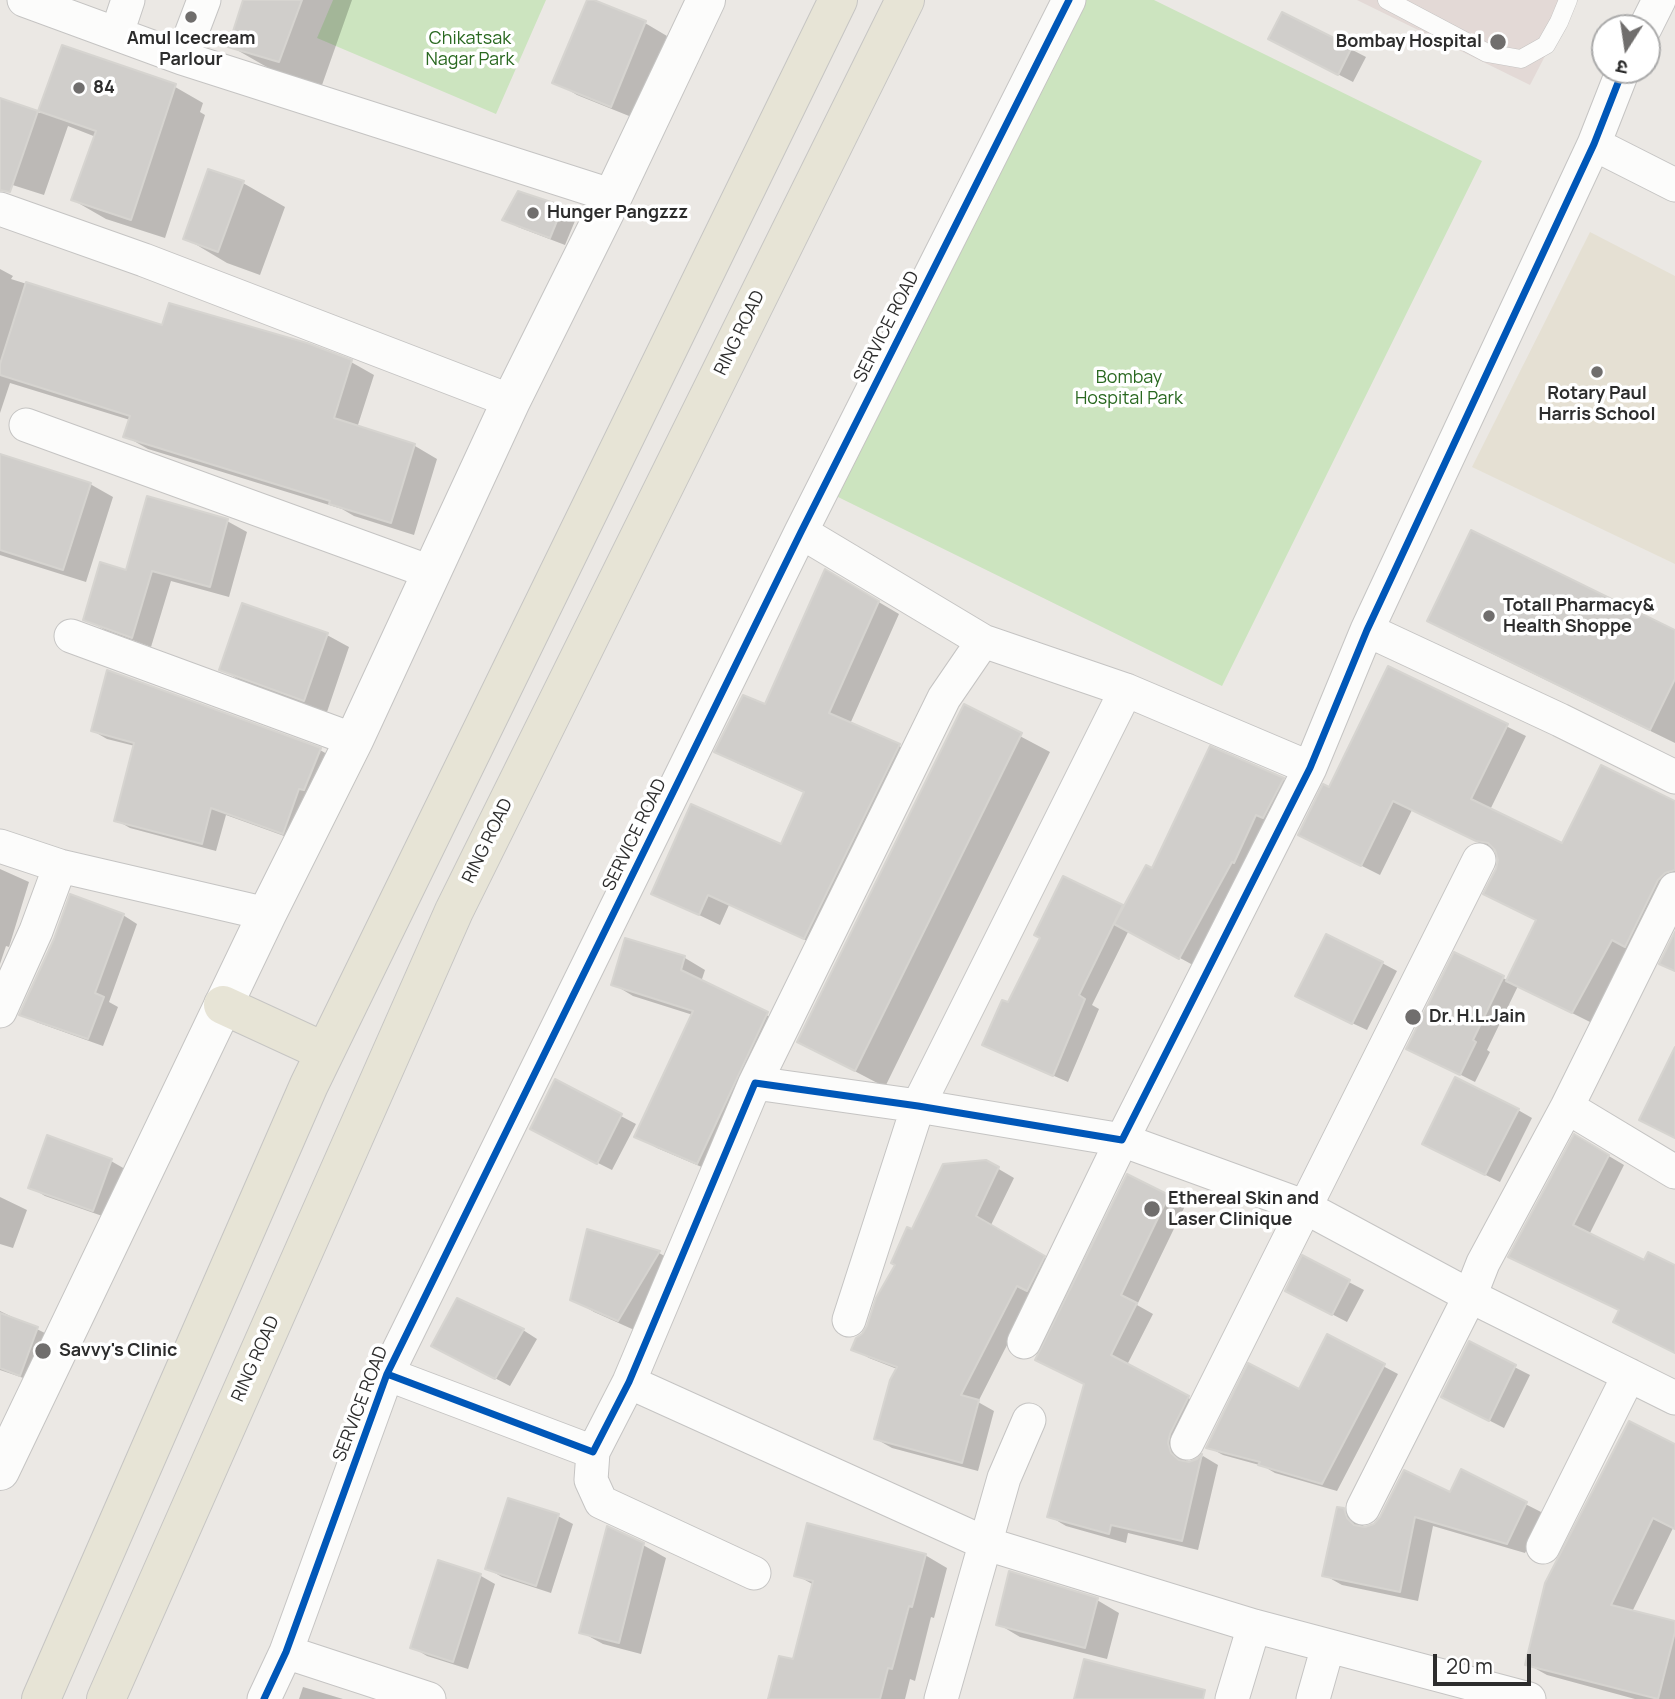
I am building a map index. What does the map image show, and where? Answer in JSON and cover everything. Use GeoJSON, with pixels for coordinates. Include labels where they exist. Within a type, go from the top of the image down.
{"type":"FeatureCollection","features":[{"type":"Feature","properties":{"kind":"main road"},"geometry":{"type":"LineString","coordinates":[[41,1699],[325,1052],[838,0]]}},
{"type":"Feature","properties":{"kind":"main road","name":"RING ROAD"},"geometry":{"type":"LineString","coordinates":[[106,1699],[454,911],[905,0]]}},
{"type":"Feature","properties":{"kind":"main road"},"geometry":{"type":"LineString","coordinates":[[223,1005],[325,1052]]}},
{"type":"Feature","properties":{"kind":"street"},"geometry":{"type":"LineString","coordinates":[[24,0],[182,58],[613,197]]}},
{"type":"Feature","properties":{"kind":"street"},"geometry":{"type":"LineString","coordinates":[[117,33],[128,0]]}},
{"type":"Feature","properties":{"kind":"street"},"geometry":{"type":"LineString","coordinates":[[182,58],[204,0]]}},
{"type":"Feature","properties":{"kind":"street"},"geometry":{"type":"LineString","coordinates":[[0,1471],[267,914],[354,740],[430,572],[706,0]]}},
{"type":"Feature","properties":{"kind":"street","name":"SERVICE ROAD"},"geometry":{"type":"LineString","coordinates":[[264,1699],[286,1652],[387,1374],[801,532],[1069,0]]}},
{"type":"Feature","properties":{"kind":"street"},"geometry":{"type":"LineString","coordinates":[[1024,1342],[1122,1140],[1310,768],[1367,630],[1594,144],[1618,84]]}},
{"type":"Feature","properties":{"kind":"street"},"geometry":{"type":"LineString","coordinates":[[1594,144],[1675,185]]}},
{"type":"Feature","properties":{"kind":"street"},"geometry":{"type":"LineString","coordinates":[[0,209],[144,260],[512,401]]}},
{"type":"Feature","properties":{"kind":"street"},"geometry":{"type":"LineString","coordinates":[[26,425],[430,572]]}},
{"type":"Feature","properties":{"kind":"street"},"geometry":{"type":"LineString","coordinates":[[801,532],[983,641],[1126,690],[1310,768]]}},
{"type":"Feature","properties":{"kind":"street"},"geometry":{"type":"LineString","coordinates":[[1367,630],[1675,777]]}},
{"type":"Feature","properties":{"kind":"street"},"geometry":{"type":"LineString","coordinates":[[71,636],[354,740]]}},
{"type":"Feature","properties":{"kind":"street"},"geometry":{"type":"LineString","coordinates":[[754,1573],[601,1502],[590,1480],[593,1452],[629,1382],[755,1083],[944,698],[983,641]]}},
{"type":"Feature","properties":{"kind":"street"},"geometry":{"type":"LineString","coordinates":[[849,1320],[918,1106],[1126,690]]}},
{"type":"Feature","properties":{"kind":"street"},"geometry":{"type":"LineString","coordinates":[[0,846],[60,866],[267,914]]}},
{"type":"Feature","properties":{"kind":"street"},"geometry":{"type":"LineString","coordinates":[[1187,1443],[1303,1206],[1479,860]]}},
{"type":"Feature","properties":{"kind":"street"},"geometry":{"type":"LineString","coordinates":[[0,1011],[36,931],[60,866]]}},
{"type":"Feature","properties":{"kind":"street"},"geometry":{"type":"LineString","coordinates":[[1363,1508],[1470,1296],[1483,1263],[1567,1107],[1675,889]]}},
{"type":"Feature","properties":{"kind":"street"},"geometry":{"type":"LineString","coordinates":[[755,1083],[918,1106],[1122,1140],[1303,1206],[1470,1296],[1675,1398]]}},
{"type":"Feature","properties":{"kind":"street"},"geometry":{"type":"LineString","coordinates":[[1567,1107],[1675,1172]]}},
{"type":"Feature","properties":{"kind":"street"},"geometry":{"type":"LineString","coordinates":[[387,1374],[593,1452]]}},
{"type":"Feature","properties":{"kind":"street"},"geometry":{"type":"LineString","coordinates":[[1543,1547],[1629,1375]]}},
{"type":"Feature","properties":{"kind":"street"},"geometry":{"type":"LineString","coordinates":[[629,1382],[987,1544],[1254,1626],[1529,1699]]}},
{"type":"Feature","properties":{"kind":"street"},"geometry":{"type":"LineString","coordinates":[[941,1699],[1004,1478],[1029,1420]]}},
{"type":"Feature","properties":{"kind":"street"},"geometry":{"type":"LineString","coordinates":[[1232,1699],[1254,1626]]}},
{"type":"Feature","properties":{"kind":"street"},"geometry":{"type":"LineString","coordinates":[[1313,1699],[1328,1646]]}},
{"type":"Feature","properties":{"kind":"street"},"geometry":{"type":"LineString","coordinates":[[286,1652],[429,1699]]}},
{"type":"Feature","properties":{"kind":"lane"},"geometry":{"type":"LineString","coordinates":[[1387,0],[1487,53],[1521,59],[1546,44],[1568,0]]}},
{"type":"Feature","properties":{"kind":"shaded area","name":"Bombay Hospital"},"geometry":{"type":"Polygon","coordinates":[[[1357,0],[1574,0],[1530,85],[1357,0]]]}},
{"type":"Feature","properties":{"kind":"shaded area","name":"Rotary Paul Harris School"},"geometry":{"type":"Polygon","coordinates":[[[1590,232],[1675,276],[1675,564],[1472,467],[1590,232]]]}},
{"type":"Feature","properties":{"kind":"green space","name":"Chikatsak Nagar Park"},"geometry":{"type":"Polygon","coordinates":[[[333,0],[546,0],[496,114],[317,38],[333,0]]]}},
{"type":"Feature","properties":{"kind":"green space","name":"Bombay Hospital Park"},"geometry":{"type":"Polygon","coordinates":[[[1082,0],[1154,0],[1482,161],[1222,686],[836,496],[1082,0]]]}},
{"type":"Feature","properties":{"kind":"building"},"geometry":{"type":"Polygon","coordinates":[[[243,0],[302,0],[279,62],[228,47],[243,0]]]}},
{"type":"Feature","properties":{"kind":"building"},"geometry":{"type":"Polygon","coordinates":[[[587,0],[594,0],[646,21],[611,107],[552,83],[587,0]]]}},
{"type":"Feature","properties":{"kind":"building"},"geometry":{"type":"Polygon","coordinates":[[[1282,12],[1352,47],[1338,75],[1268,39],[1282,12]]]}},
{"type":"Feature","properties":{"kind":"building"},"geometry":{"type":"Polygon","coordinates":[[[62,45],[176,84],[131,220],[71,200],[96,131],[38,111],[62,45]]]}},
{"type":"Feature","properties":{"kind":"building"},"geometry":{"type":"Polygon","coordinates":[[[0,98],[38,111],[10,192],[0,190],[0,98]]]}},
{"type":"Feature","properties":{"kind":"building"},"geometry":{"type":"Polygon","coordinates":[[[208,169],[244,181],[218,252],[183,239],[208,169]]]}},
{"type":"Feature","properties":{"kind":"building","name":"Hunger Pangzzz"},"geometry":{"type":"Polygon","coordinates":[[[518,191],[563,206],[550,238],[502,220],[518,191]]]}},
{"type":"Feature","properties":{"kind":"building"},"geometry":{"type":"Polygon","coordinates":[[[26,282],[162,325],[169,303],[307,343],[352,360],[334,418],[415,444],[391,523],[329,504],[330,501],[123,437],[130,416],[0,375],[0,364],[26,282]]]}},
{"type":"Feature","properties":{"kind":"building"},"geometry":{"type":"Polygon","coordinates":[[[0,454],[91,483],[63,570],[0,550],[0,454]]]}},
{"type":"Feature","properties":{"kind":"building"},"geometry":{"type":"Polygon","coordinates":[[[147,496],[228,519],[210,587],[152,571],[132,638],[83,620],[100,562],[126,570],[147,496]]]}},
{"type":"Feature","properties":{"kind":"building"},"geometry":{"type":"Polygon","coordinates":[[[1471,530],[1675,630],[1675,679],[1650,730],[1427,621],[1471,530]]]}},
{"type":"Feature","properties":{"kind":"building"},"geometry":{"type":"Polygon","coordinates":[[[825,569],[879,601],[829,713],[900,744],[804,939],[708,895],[699,915],[651,894],[691,804],[781,844],[804,792],[714,752],[743,695],[765,704],[825,569]]]}},
{"type":"Feature","properties":{"kind":"building"},"geometry":{"type":"Polygon","coordinates":[[[242,603],[328,633],[304,701],[219,670],[242,603]]]}},
{"type":"Feature","properties":{"kind":"building"},"geometry":{"type":"Polygon","coordinates":[[[1388,666],[1508,724],[1471,799],[1562,843],[1601,765],[1675,801],[1675,870],[1665,873],[1658,880],[1625,947],[1612,940],[1572,1013],[1506,981],[1536,920],[1483,894],[1498,860],[1495,850],[1488,843],[1476,841],[1393,801],[1361,866],[1298,835],[1323,784],[1329,787],[1388,666]]]}},
{"type":"Feature","properties":{"kind":"building"},"geometry":{"type":"Polygon","coordinates":[[[107,670],[321,748],[304,790],[299,789],[283,834],[211,808],[202,844],[114,821],[134,743],[91,731],[107,670]]]}},
{"type":"Feature","properties":{"kind":"building"},"geometry":{"type":"Polygon","coordinates":[[[964,704],[1022,733],[855,1071],[797,1042],[964,704]]]}},
{"type":"Feature","properties":{"kind":"building"},"geometry":{"type":"Polygon","coordinates":[[[1210,746],[1284,778],[1263,818],[1256,815],[1234,863],[1232,862],[1179,959],[1114,924],[1146,865],[1152,868],[1210,746]]]}},
{"type":"Feature","properties":{"kind":"building"},"geometry":{"type":"Polygon","coordinates":[[[1063,876],[1123,905],[1079,995],[1085,999],[1053,1076],[982,1045],[1002,1000],[1008,1002],[1040,938],[1034,935],[1063,876]]]}},
{"type":"Feature","properties":{"kind":"building"},"geometry":{"type":"Polygon","coordinates":[[[70,894],[124,914],[95,993],[104,997],[88,1039],[19,1015],[54,939],[70,894]]]}},
{"type":"Feature","properties":{"kind":"building"},"geometry":{"type":"Polygon","coordinates":[[[1675,932],[1675,971],[1659,964],[1675,932]]]}},
{"type":"Feature","properties":{"kind":"building"},"geometry":{"type":"Polygon","coordinates":[[[1326,934],[1383,962],[1352,1024],[1295,996],[1326,934]]]}},
{"type":"Feature","properties":{"kind":"building"},"geometry":{"type":"Polygon","coordinates":[[[625,938],[685,956],[681,970],[768,1012],[697,1164],[634,1137],[693,1011],[611,985],[625,938]]]}},
{"type":"Feature","properties":{"kind":"building"},"geometry":{"type":"Polygon","coordinates":[[[1454,952],[1504,976],[1473,1040],[1476,1042],[1460,1075],[1406,1049],[1454,952]]]}},
{"type":"Feature","properties":{"kind":"building"},"geometry":{"type":"Polygon","coordinates":[[[1675,1047],[1675,1138],[1639,1120],[1675,1047]]]}},
{"type":"Feature","properties":{"kind":"building"},"geometry":{"type":"Polygon","coordinates":[[[1455,1077],[1519,1109],[1485,1175],[1422,1144],[1455,1077]]]}},
{"type":"Feature","properties":{"kind":"building"},"geometry":{"type":"Polygon","coordinates":[[[555,1079],[622,1114],[597,1164],[530,1129],[555,1079]]]}},
{"type":"Feature","properties":{"kind":"building"},"geometry":{"type":"Polygon","coordinates":[[[1574,1134],[1609,1155],[1573,1225],[1644,1260],[1648,1252],[1675,1265],[1675,1353],[1613,1322],[1619,1310],[1508,1257],[1574,1134]]]}},
{"type":"Feature","properties":{"kind":"building"},"geometry":{"type":"Polygon","coordinates":[[[47,1135],[112,1159],[93,1211],[28,1188],[47,1135]]]}},
{"type":"Feature","properties":{"kind":"building"},"geometry":{"type":"Polygon","coordinates":[[[986,1160],[999,1167],[976,1216],[1045,1256],[1027,1291],[1017,1286],[961,1395],[979,1400],[962,1463],[874,1439],[890,1380],[897,1367],[851,1350],[856,1338],[867,1326],[876,1298],[895,1265],[891,1263],[907,1227],[912,1229],[943,1164],[986,1160]]]}},
{"type":"Feature","properties":{"kind":"building"},"geometry":{"type":"Polygon","coordinates":[[[1127,1174],[1169,1195],[1121,1295],[1137,1303],[1111,1355],[1189,1396],[1168,1443],[1171,1453],[1179,1460],[1189,1462],[1202,1454],[1182,1541],[1111,1525],[1109,1534],[1047,1517],[1084,1384],[1035,1360],[1127,1174]]]}},
{"type":"Feature","properties":{"kind":"building"},"geometry":{"type":"Polygon","coordinates":[[[587,1229],[660,1251],[618,1321],[570,1300],[587,1229]]]}},
{"type":"Feature","properties":{"kind":"building"},"geometry":{"type":"Polygon","coordinates":[[[1302,1255],[1350,1280],[1332,1315],[1285,1291],[1302,1255]]]}},
{"type":"Feature","properties":{"kind":"building"},"geometry":{"type":"Polygon","coordinates":[[[457,1298],[524,1329],[495,1379],[431,1346],[457,1298]]]}},
{"type":"Feature","properties":{"kind":"building"},"geometry":{"type":"Polygon","coordinates":[[[0,1313],[38,1327],[20,1376],[0,1368],[0,1313]]]}},
{"type":"Feature","properties":{"kind":"building"},"geometry":{"type":"Polygon","coordinates":[[[1327,1334],[1385,1364],[1322,1484],[1258,1465],[1260,1462],[1206,1448],[1248,1363],[1299,1389],[1327,1334]]]}},
{"type":"Feature","properties":{"kind":"building"},"geometry":{"type":"Polygon","coordinates":[[[1469,1341],[1516,1365],[1489,1421],[1441,1397],[1469,1341]]]}},
{"type":"Feature","properties":{"kind":"building"},"geometry":{"type":"Polygon","coordinates":[[[1629,1421],[1675,1444],[1675,1529],[1653,1518],[1611,1605],[1675,1621],[1675,1632],[1658,1699],[1525,1665],[1545,1583],[1629,1421]]]}},
{"type":"Feature","properties":{"kind":"building"},"geometry":{"type":"Polygon","coordinates":[[[1461,1469],[1527,1502],[1507,1544],[1415,1517],[1400,1592],[1322,1576],[1337,1507],[1344,1508],[1347,1518],[1354,1525],[1365,1527],[1374,1524],[1380,1517],[1404,1470],[1450,1492],[1461,1469]]]}},
{"type":"Feature","properties":{"kind":"building"},"geometry":{"type":"Polygon","coordinates":[[[508,1498],[559,1514],[536,1586],[485,1569],[508,1498]]]}},
{"type":"Feature","properties":{"kind":"building"},"geometry":{"type":"Polygon","coordinates":[[[807,1523],[926,1554],[912,1607],[909,1606],[892,1669],[888,1668],[880,1699],[768,1699],[779,1656],[793,1659],[813,1581],[794,1576],[807,1523]]]}},
{"type":"Feature","properties":{"kind":"building"},"geometry":{"type":"Polygon","coordinates":[[[607,1526],[644,1543],[619,1643],[579,1633],[607,1526]]]}},
{"type":"Feature","properties":{"kind":"building"},"geometry":{"type":"Polygon","coordinates":[[[438,1560],[481,1574],[453,1662],[410,1648],[438,1560]]]}},
{"type":"Feature","properties":{"kind":"building"},"geometry":{"type":"Polygon","coordinates":[[[1009,1571],[1098,1598],[1085,1648],[996,1625],[1009,1571]]]}},
{"type":"Feature","properties":{"kind":"building"},"geometry":{"type":"Polygon","coordinates":[[[1084,1659],[1205,1690],[1203,1699],[1074,1699],[1084,1659]]]}},
{"type":"Feature","properties":{"kind":"cycle path"},"geometry":{"type":"LineString","coordinates":[[264,1699],[286,1652],[387,1374],[801,532],[1069,0]]}},
{"type":"Feature","properties":{"kind":"cycle path"},"geometry":{"type":"LineString","coordinates":[[387,1374],[593,1452],[629,1382],[755,1083],[918,1106],[1122,1140],[1310,768],[1367,630],[1594,144],[1618,84]]}},
{"type":"Feature","properties":{"kind":"place","name":"Amul Icecream Parlour"},"geometry":{"type":"Point","coordinates":[191,17]}},
{"type":"Feature","properties":{"kind":"place","name":"Bombay Hospital"},"geometry":{"type":"Point","coordinates":[1498,42]}},
{"type":"Feature","properties":{"kind":"place","name":"84"},"geometry":{"type":"Point","coordinates":[79,88]}},
{"type":"Feature","properties":{"kind":"place","name":"Hunger Pangzzz"},"geometry":{"type":"Point","coordinates":[533,213]}},
{"type":"Feature","properties":{"kind":"place","name":"Rotary Paul Harris School"},"geometry":{"type":"Point","coordinates":[1597,372]}},
{"type":"Feature","properties":{"kind":"place","name":"Totall Pharmacy& Health Shoppe"},"geometry":{"type":"Point","coordinates":[1489,616]}},
{"type":"Feature","properties":{"kind":"place","name":"Dr. H.L.Jain"},"geometry":{"type":"Point","coordinates":[1413,1017]}},
{"type":"Feature","properties":{"kind":"place","name":"Ethereal Skin and Laser Clinique"},"geometry":{"type":"Point","coordinates":[1152,1209]}},
{"type":"Feature","properties":{"kind":"place","name":"Savvy's Clinic"},"geometry":{"type":"Point","coordinates":[43,1351]}}]}
